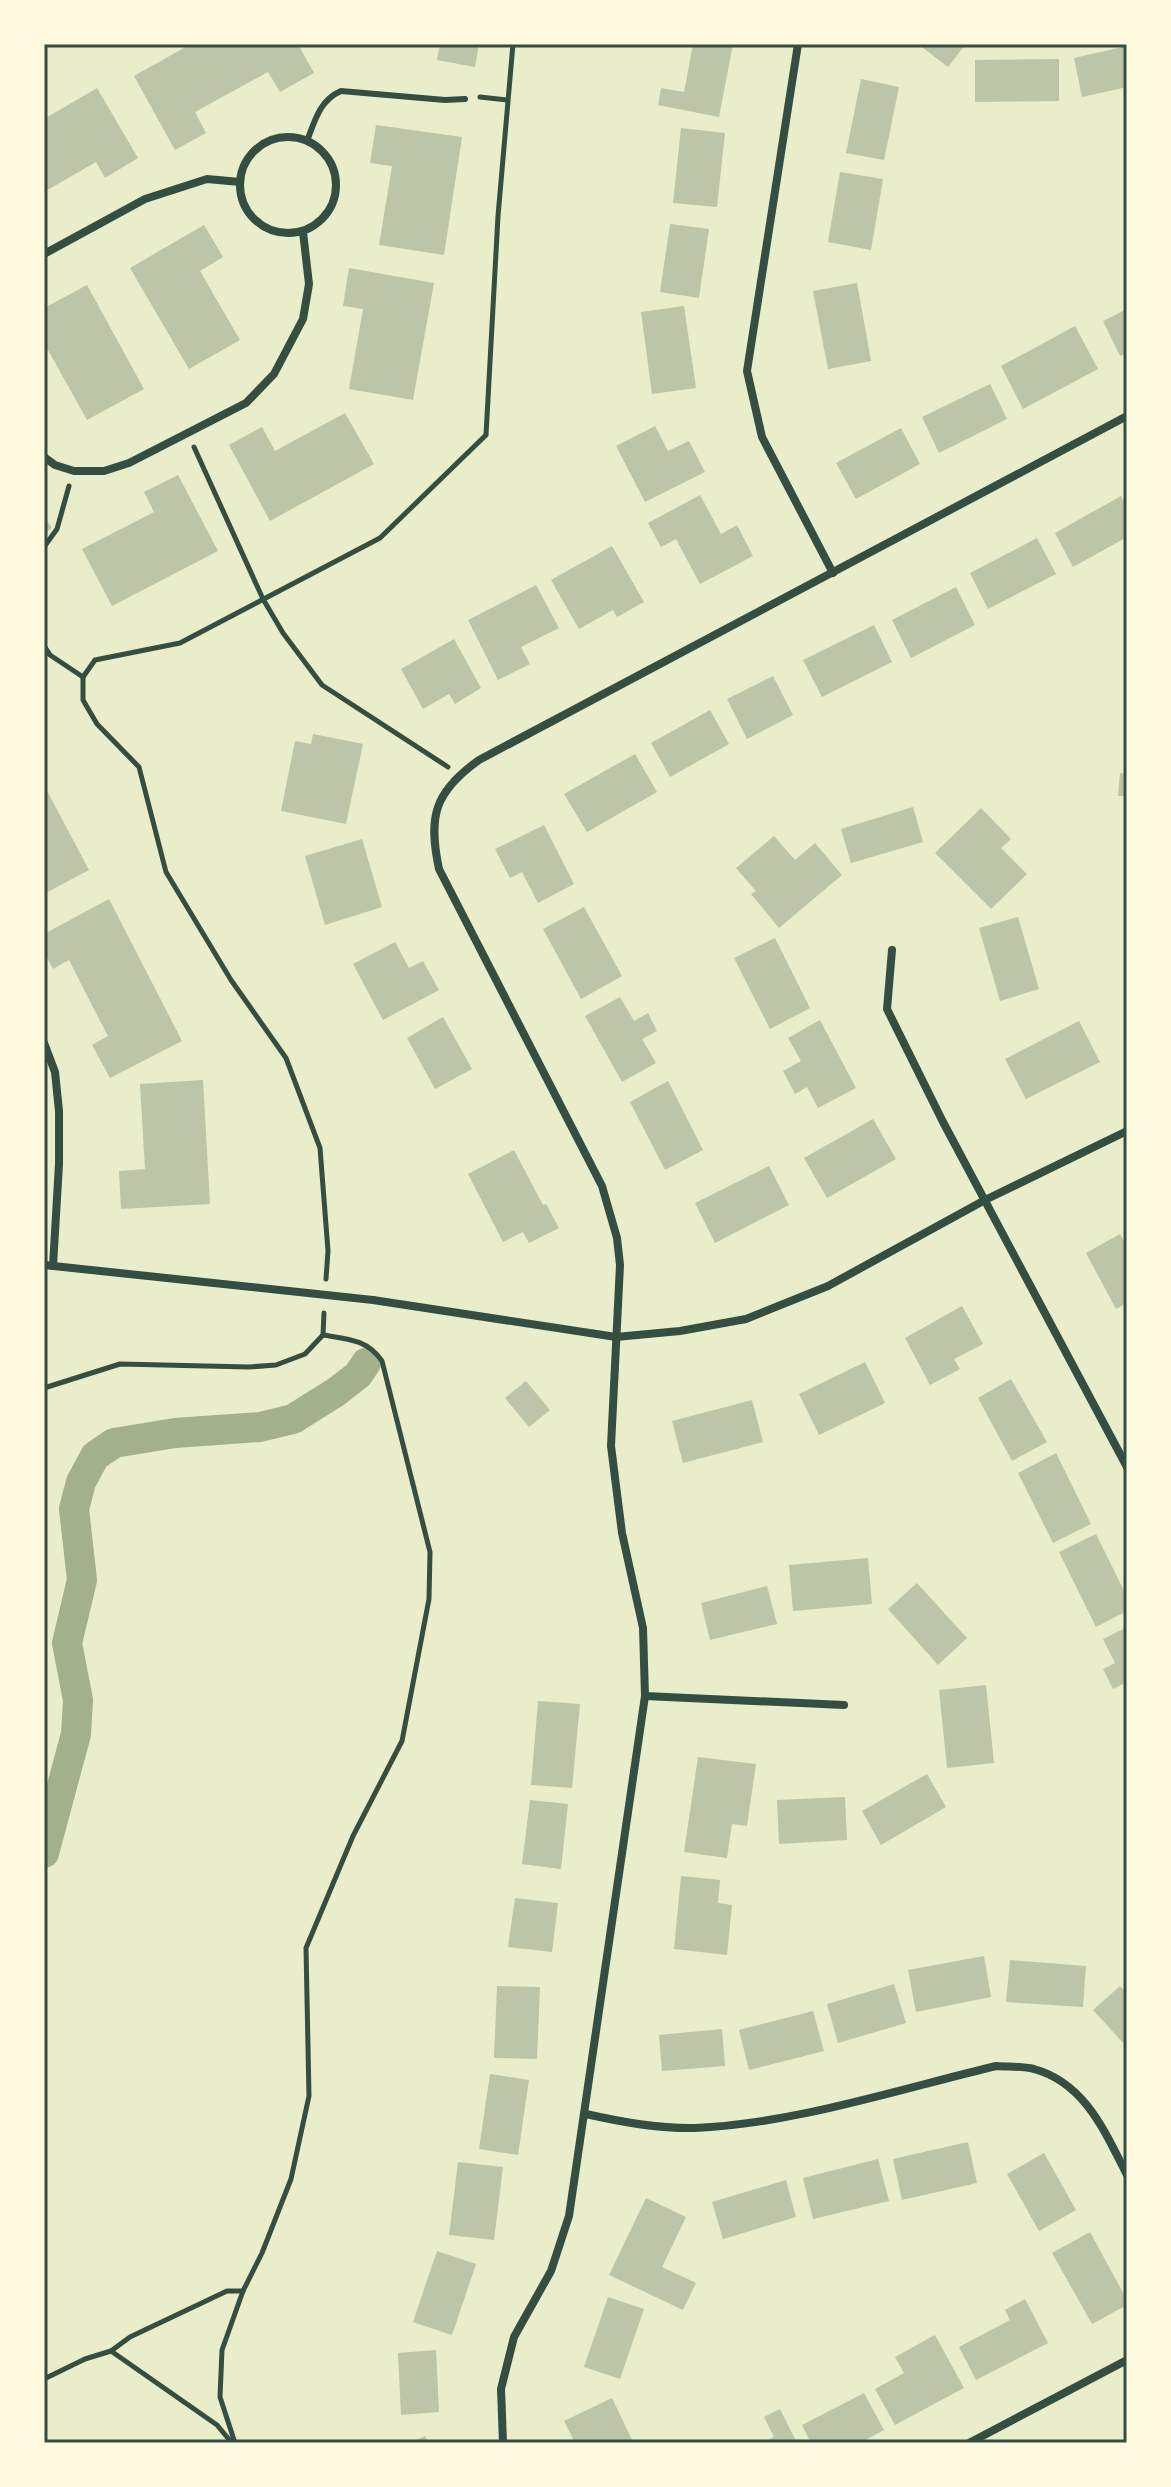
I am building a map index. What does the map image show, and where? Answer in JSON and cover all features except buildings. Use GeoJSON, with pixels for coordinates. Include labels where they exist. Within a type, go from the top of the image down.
{"type":"FeatureCollection","features":[{"type":"Feature","properties":{"kind":"street"},"geometry":{"type":"LineString","coordinates":[[798,44],[747,371],[762,437],[833,573]]}},
{"type":"Feature","properties":{"kind":"street"},"geometry":{"type":"LineString","coordinates":[[286,137],[307,141],[327,156],[337,177],[335,200],[323,220],[303,232],[279,233],[258,224],[244,205],[240,182],[247,160],[264,143],[286,137]]}},
{"type":"Feature","properties":{"kind":"street"},"geometry":{"type":"LineString","coordinates":[[44,254],[145,199],[207,179],[240,182]]}},
{"type":"Feature","properties":{"kind":"street"},"geometry":{"type":"LineString","coordinates":[[44,457],[55,465],[74,471],[104,471],[129,463],[246,403],[274,374],[303,319],[309,284],[303,232]]}},
{"type":"Feature","properties":{"kind":"street"},"geometry":{"type":"LineString","coordinates":[[503,2443],[501,2389],[514,2337],[551,2271],[569,2216],[645,1696],[643,1628],[622,1533],[611,1446],[620,1265],[617,1238],[602,1186],[439,869],[432,836],[438,803],[459,774],[479,760],[1127,416]]}},
{"type":"Feature","properties":{"kind":"street"},"geometry":{"type":"LineString","coordinates":[[892,950],[887,1009],[943,1122],[1127,1467]]}},
{"type":"Feature","properties":{"kind":"street"},"geometry":{"type":"LineString","coordinates":[[44,1043],[55,1072],[59,1111],[49,1266],[373,1300],[616,1337],[680,1331],[746,1319],[828,1286],[985,1200],[1127,1131]]}},
{"type":"Feature","properties":{"kind":"street"},"geometry":{"type":"LineString","coordinates":[[645,1696],[844,1705]]}},
{"type":"Feature","properties":{"kind":"street"},"geometry":{"type":"LineString","coordinates":[[586,2114],[621,2122],[693,2128],[764,2122],[996,2066],[1033,2069],[1068,2085],[1094,2112],[1127,2175]]}},
{"type":"Feature","properties":{"kind":"street"},"geometry":{"type":"LineString","coordinates":[[969,2443],[1127,2360]]}},
{"type":"Feature","properties":{"kind":"lane"},"geometry":{"type":"LineString","coordinates":[[307,141],[322,105],[329,96],[341,91],[465,99]]}},
{"type":"Feature","properties":{"kind":"path"},"geometry":{"type":"LineString","coordinates":[[44,1388],[120,1364],[276,1365],[305,1354],[323,1335],[328,1251],[320,1148],[286,1058],[231,980],[166,872],[139,767],[97,724],[83,700],[83,677],[95,660],[180,643],[380,538],[486,435],[513,44]]}},
{"type":"Feature","properties":{"kind":"path"},"geometry":{"type":"LineString","coordinates":[[465,99],[482,97],[507,100]]}},
{"type":"Feature","properties":{"kind":"path"},"geometry":{"type":"LineString","coordinates":[[188,432],[263,599],[283,633],[322,685],[459,774]]}},
{"type":"Feature","properties":{"kind":"path"},"geometry":{"type":"LineString","coordinates":[[44,547],[57,529],[74,471]]}},
{"type":"Feature","properties":{"kind":"path"},"geometry":{"type":"LineString","coordinates":[[44,646],[50,655],[83,677]]}},
{"type":"Feature","properties":{"kind":"path"},"geometry":{"type":"LineString","coordinates":[[234,2443],[220,2397],[222,2350],[243,2291],[262,2253],[291,2179],[309,2096],[306,1948],[353,1836],[402,1741],[429,1599],[430,1552],[382,1361],[373,1348],[356,1340],[323,1335]]}},
{"type":"Feature","properties":{"kind":"path"},"geometry":{"type":"LineString","coordinates":[[44,2379],[85,2359],[111,2351],[130,2337],[227,2291],[243,2291]]}},
{"type":"Feature","properties":{"kind":"path"},"geometry":{"type":"LineString","coordinates":[[111,2351],[217,2425],[234,2443]]}},
{"type":"Feature","properties":{"kind":"waterway"},"geometry":{"type":"LineString","coordinates":[[44,1853],[76,1734],[78,1700],[67,1643],[82,1580],[74,1509],[81,1482],[95,1456],[114,1443],[175,1433],[260,1427],[293,1419],[336,1392],[358,1375],[366,1363]]}}]}
